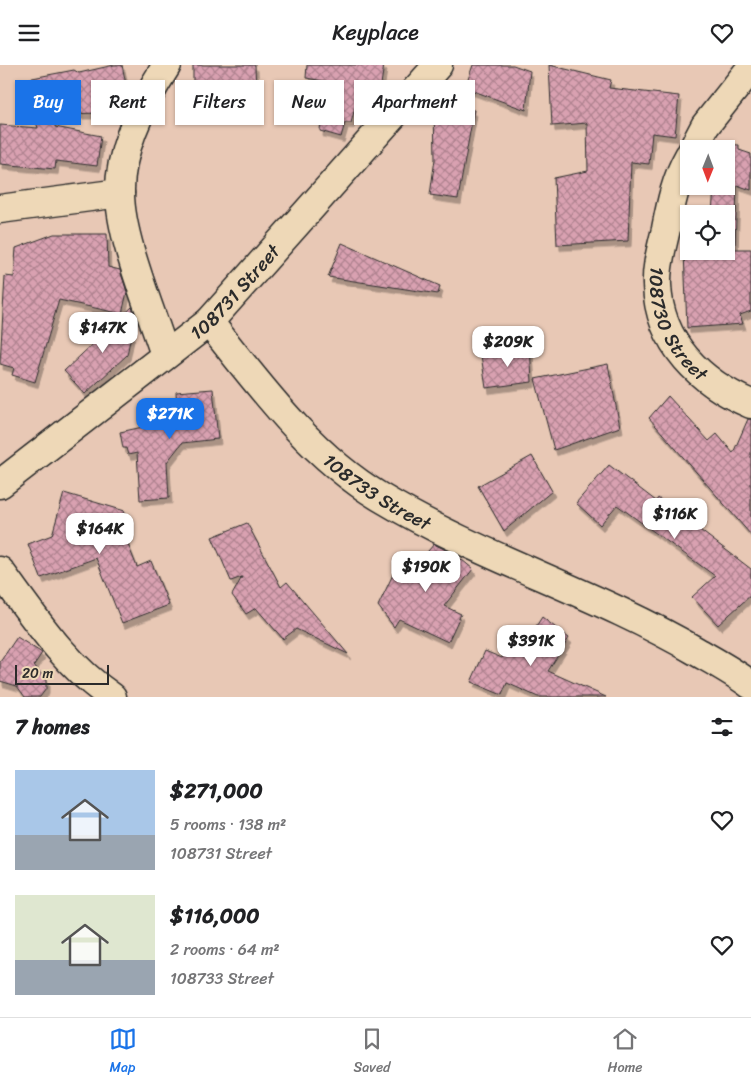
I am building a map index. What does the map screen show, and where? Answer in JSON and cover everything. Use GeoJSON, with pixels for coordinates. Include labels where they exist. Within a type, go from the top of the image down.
{"type":"FeatureCollection","features":[{"type":"Feature","properties":{"kind":"street"},"geometry":{"type":"LineString","coordinates":[[165,355],[133,256],[120,193],[126,149],[140,114],[167,65]]}},
{"type":"Feature","properties":{"kind":"street","name":"108731 Street"},"geometry":{"type":"LineString","coordinates":[[0,484],[209,322],[438,65]]}},
{"type":"Feature","properties":{"kind":"street"},"geometry":{"type":"LineString","coordinates":[[698,140],[705,126],[751,68]]}},
{"type":"Feature","properties":{"kind":"street","name":"108730 Street"},"geometry":{"type":"LineString","coordinates":[[680,174],[672,197],[658,262],[656,285],[659,308],[668,333],[688,363],[718,388],[751,404]]}},
{"type":"Feature","properties":{"kind":"street"},"geometry":{"type":"LineString","coordinates":[[0,209],[120,193]]}},
{"type":"Feature","properties":{"kind":"street","name":"108733 Street"},"geometry":{"type":"LineString","coordinates":[[209,322],[258,385],[324,455],[379,497],[483,550],[656,628],[751,685]]}},
{"type":"Feature","properties":{"kind":"street"},"geometry":{"type":"LineString","coordinates":[[0,571],[55,647],[85,676],[112,697]]}},
{"type":"Feature","properties":{"kind":"building"},"geometry":{"type":"Polygon","coordinates":[[[122,65],[125,80],[91,80],[91,113],[81,113],[81,80],[22,80],[74,70],[79,73],[122,65]]]}},
{"type":"Feature","properties":{"kind":"building"},"geometry":{"type":"Polygon","coordinates":[[[193,65],[255,65],[256,80],[193,80],[193,65]]]}},
{"type":"Feature","properties":{"kind":"building"},"geometry":{"type":"Polygon","coordinates":[[[307,65],[384,65],[382,80],[354,80],[354,111],[351,123],[345,123],[341,137],[320,131],[320,125],[344,125],[344,80],[306,78],[307,65]]]}},
{"type":"Feature","properties":{"kind":"building"},"geometry":{"type":"Polygon","coordinates":[[[473,65],[513,65],[530,71],[526,110],[475,92],[475,80],[468,80],[473,65]]]}},
{"type":"Feature","properties":{"kind":"building"},"geometry":{"type":"Polygon","coordinates":[[[549,65],[611,80],[609,88],[679,96],[675,136],[652,133],[649,164],[631,162],[628,241],[557,245],[554,178],[588,171],[587,123],[552,126],[549,65]]]}},
{"type":"Feature","properties":{"kind":"building"},"geometry":{"type":"Polygon","coordinates":[[[0,125],[38,128],[37,125],[55,125],[55,127],[101,136],[97,166],[56,161],[55,169],[0,164],[0,125]]]}},
{"type":"Feature","properties":{"kind":"building"},"geometry":{"type":"Polygon","coordinates":[[[434,125],[471,125],[458,199],[430,195],[435,159],[434,125]]]}},
{"type":"Feature","properties":{"kind":"building"},"geometry":{"type":"Polygon","coordinates":[[[735,145],[739,145],[739,150],[751,154],[751,190],[737,185],[735,249],[735,205],[713,205],[713,195],[735,195],[735,145]]]}},
{"type":"Feature","properties":{"kind":"building"},"geometry":{"type":"Polygon","coordinates":[[[54,234],[107,234],[108,267],[120,270],[127,292],[122,314],[59,300],[35,382],[12,375],[14,368],[0,364],[5,276],[14,277],[16,248],[54,234]]]}},
{"type":"Feature","properties":{"kind":"building"},"geometry":{"type":"Polygon","coordinates":[[[342,243],[440,286],[438,294],[328,277],[342,243]]]}},
{"type":"Feature","properties":{"kind":"building"},"geometry":{"type":"Polygon","coordinates":[[[735,249],[751,249],[751,311],[740,315],[743,324],[687,328],[684,260],[735,260],[735,249]]]}},
{"type":"Feature","properties":{"kind":"building"},"geometry":{"type":"Polygon","coordinates":[[[132,307],[135,316],[127,355],[85,394],[64,371],[132,307]]]}},
{"type":"Feature","properties":{"kind":"building"},"geometry":{"type":"Polygon","coordinates":[[[530,346],[532,382],[486,388],[481,355],[530,346]]]}},
{"type":"Feature","properties":{"kind":"building"},"geometry":{"type":"Polygon","coordinates":[[[608,364],[620,427],[554,450],[535,379],[608,364]]]}},
{"type":"Feature","properties":{"kind":"building"},"geometry":{"type":"Polygon","coordinates":[[[213,389],[218,439],[182,443],[167,462],[169,498],[140,500],[137,453],[128,455],[126,448],[123,448],[120,432],[170,421],[169,408],[177,408],[176,392],[213,389]]]}},
{"type":"Feature","properties":{"kind":"building"},"geometry":{"type":"Polygon","coordinates":[[[668,396],[709,441],[717,434],[733,453],[748,419],[751,419],[751,535],[649,418],[668,396]]]}},
{"type":"Feature","properties":{"kind":"building"},"geometry":{"type":"Polygon","coordinates":[[[532,456],[552,491],[504,531],[478,486],[532,456]]]}},
{"type":"Feature","properties":{"kind":"building"},"geometry":{"type":"Polygon","coordinates":[[[609,465],[656,501],[658,498],[751,569],[751,595],[718,625],[692,597],[715,576],[617,505],[600,525],[576,503],[609,465]]]}},
{"type":"Feature","properties":{"kind":"building"},"geometry":{"type":"Polygon","coordinates":[[[64,493],[125,511],[121,527],[137,567],[151,561],[169,605],[122,623],[96,558],[41,578],[28,544],[52,535],[64,493]]]}},
{"type":"Feature","properties":{"kind":"building"},"geometry":{"type":"Polygon","coordinates":[[[247,523],[281,587],[287,582],[348,654],[296,629],[283,639],[256,608],[246,614],[232,595],[242,577],[231,581],[212,537],[247,523]]]}},
{"type":"Feature","properties":{"kind":"building"},"geometry":{"type":"Polygon","coordinates":[[[434,544],[456,555],[473,569],[444,606],[461,614],[448,642],[399,619],[394,627],[378,606],[398,564],[412,570],[434,544]]]}},
{"type":"Feature","properties":{"kind":"building"},"geometry":{"type":"Polygon","coordinates":[[[542,617],[569,638],[548,671],[606,697],[538,697],[507,683],[502,695],[471,682],[485,651],[502,658],[506,649],[518,654],[542,617]]]}},
{"type":"Feature","properties":{"kind":"building"},"geometry":{"type":"Polygon","coordinates":[[[17,637],[42,653],[34,665],[46,680],[46,689],[40,697],[25,697],[17,686],[0,681],[0,662],[17,637]]]}}]}
